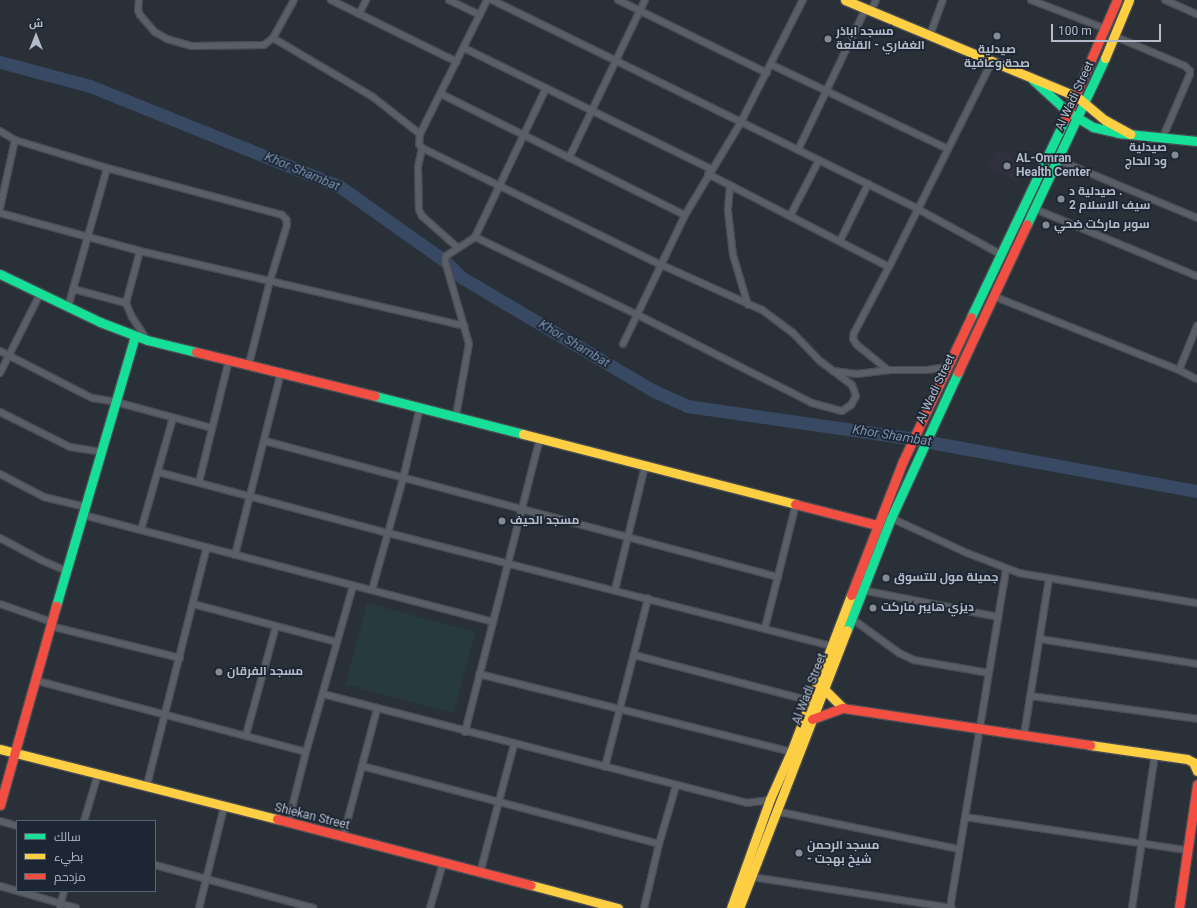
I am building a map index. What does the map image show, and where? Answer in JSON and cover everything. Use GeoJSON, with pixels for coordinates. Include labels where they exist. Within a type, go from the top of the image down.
{"type":"FeatureCollection","features":[{"type":"Feature","properties":{"kind":"street"},"geometry":{"type":"LineString","coordinates":[[139,0],[138,10],[155,32],[167,39],[191,46],[264,45],[273,38],[294,0]]}},
{"type":"Feature","properties":{"kind":"street"},"geometry":{"type":"LineString","coordinates":[[330,0],[457,62]]}},
{"type":"Feature","properties":{"kind":"street"},"geometry":{"type":"LineString","coordinates":[[359,14],[366,0]]}},
{"type":"Feature","properties":{"kind":"street"},"geometry":{"type":"LineString","coordinates":[[449,0],[480,15]]}},
{"type":"Feature","properties":{"kind":"street"},"geometry":{"type":"LineString","coordinates":[[475,236],[636,314],[812,403],[842,411],[851,405],[856,396],[852,385],[833,371],[777,320],[762,310],[660,264],[422,148],[419,144],[420,134],[487,0]]}},
{"type":"Feature","properties":{"kind":"street"},"geometry":{"type":"LineString","coordinates":[[492,0],[868,184],[918,209],[1000,254]]}},
{"type":"Feature","properties":{"kind":"street"},"geometry":{"type":"LineString","coordinates":[[618,0],[767,73]]}},
{"type":"Feature","properties":{"kind":"street"},"geometry":{"type":"LineString","coordinates":[[569,158],[645,0]]}},
{"type":"Feature","properties":{"kind":"street"},"geometry":{"type":"LineString","coordinates":[[623,344],[660,264],[685,215],[741,122],[772,65],[803,0]]}},
{"type":"Feature","properties":{"kind":"street"},"geometry":{"type":"LineString","coordinates":[[845,0],[1076,96],[1086,102],[1105,120],[1130,134]]}},
{"type":"Feature","properties":{"kind":"street"},"geometry":{"type":"LineString","coordinates":[[798,150],[869,9],[876,0]]}},
{"type":"Feature","properties":{"kind":"street"},"geometry":{"type":"LineString","coordinates":[[930,35],[943,0]]}},
{"type":"Feature","properties":{"kind":"street"},"geometry":{"type":"LineString","coordinates":[[1031,0],[1106,29]]}},
{"type":"Feature","properties":{"kind":"street","name":"Al Wadi Street"},"geometry":{"type":"LineString","coordinates":[[739,908],[752,877],[775,811],[774,801],[791,752],[876,525],[903,461],[1076,96],[1106,29],[1117,0]]}},
{"type":"Feature","properties":{"kind":"street","name":"Al Wadi Street"},"geometry":{"type":"LineString","coordinates":[[730,908],[774,801],[812,719],[862,590],[914,464],[1086,102],[1128,0]]}},
{"type":"Feature","properties":{"kind":"street"},"geometry":{"type":"LineString","coordinates":[[1166,0],[1197,14]]}},
{"type":"Feature","properties":{"kind":"street"},"geometry":{"type":"LineString","coordinates":[[1114,36],[1185,66],[1190,71],[1162,137]]}},
{"type":"Feature","properties":{"kind":"street"},"geometry":{"type":"LineString","coordinates":[[273,38],[373,97],[420,134]]}},
{"type":"Feature","properties":{"kind":"street"},"geometry":{"type":"LineString","coordinates":[[464,48],[592,110],[710,172],[730,186],[889,267]]}},
{"type":"Feature","properties":{"kind":"street"},"geometry":{"type":"LineString","coordinates":[[888,370],[857,345],[853,339],[854,333],[889,267],[992,61]]}},
{"type":"Feature","properties":{"kind":"street"},"geometry":{"type":"LineString","coordinates":[[772,65],[948,149]]}},
{"type":"Feature","properties":{"kind":"street"},"geometry":{"type":"LineString","coordinates":[[1032,79],[1068,112],[1078,119],[1101,130],[1197,141]]}},
{"type":"Feature","properties":{"kind":"street"},"geometry":{"type":"LineString","coordinates":[[456,416],[469,344],[444,261],[446,256],[457,247],[475,236],[546,88]]}},
{"type":"Feature","properties":{"kind":"street"},"geometry":{"type":"LineString","coordinates":[[441,94],[685,215]]}},
{"type":"Feature","properties":{"kind":"street"},"geometry":{"type":"LineString","coordinates":[[0,132],[14,140],[107,168],[282,215],[286,219],[287,225],[270,281],[249,364]]}},
{"type":"Feature","properties":{"kind":"street"},"geometry":{"type":"LineString","coordinates":[[0,208],[14,140]]}},
{"type":"Feature","properties":{"kind":"street"},"geometry":{"type":"LineString","coordinates":[[422,148],[418,167],[418,203],[422,216],[457,247]]}},
{"type":"Feature","properties":{"kind":"street"},"geometry":{"type":"LineString","coordinates":[[790,216],[818,160]]}},
{"type":"Feature","properties":{"kind":"street"},"geometry":{"type":"LineString","coordinates":[[1058,160],[1197,218]]}},
{"type":"Feature","properties":{"kind":"street"},"geometry":{"type":"LineString","coordinates":[[68,307],[107,168]]}},
{"type":"Feature","properties":{"kind":"street"},"geometry":{"type":"LineString","coordinates":[[840,241],[868,184]]}},
{"type":"Feature","properties":{"kind":"street"},"geometry":{"type":"LineString","coordinates":[[730,186],[728,211],[732,249],[748,304]]}},
{"type":"Feature","properties":{"kind":"street"},"geometry":{"type":"LineString","coordinates":[[1035,209],[1197,276]]}},
{"type":"Feature","properties":{"kind":"street"},"geometry":{"type":"LineString","coordinates":[[0,213],[140,251],[316,290],[464,326]]}},
{"type":"Feature","properties":{"kind":"street"},"geometry":{"type":"LineString","coordinates":[[140,251],[126,303],[132,317],[147,340]]}},
{"type":"Feature","properties":{"kind":"street"},"geometry":{"type":"LineString","coordinates":[[0,274],[68,307],[147,340],[456,416],[876,525]]}},
{"type":"Feature","properties":{"kind":"street"},"geometry":{"type":"LineString","coordinates":[[73,289],[126,303]]}},
{"type":"Feature","properties":{"kind":"street"},"geometry":{"type":"LineString","coordinates":[[0,373],[40,294]]}},
{"type":"Feature","properties":{"kind":"street"},"geometry":{"type":"LineString","coordinates":[[993,296],[1179,370],[1197,379]]}},
{"type":"Feature","properties":{"kind":"street"},"geometry":{"type":"LineString","coordinates":[[1179,370],[1197,326]]}},
{"type":"Feature","properties":{"kind":"street"},"geometry":{"type":"LineString","coordinates":[[0,805],[34,680],[85,511],[135,336]]}},
{"type":"Feature","properties":{"kind":"street"},"geometry":{"type":"LineString","coordinates":[[0,351],[85,396],[116,402],[212,428]]}},
{"type":"Feature","properties":{"kind":"street"},"geometry":{"type":"LineString","coordinates":[[199,482],[229,360]]}},
{"type":"Feature","properties":{"kind":"street"},"geometry":{"type":"LineString","coordinates":[[833,371],[857,374],[888,370],[927,370],[948,367]]}},
{"type":"Feature","properties":{"kind":"street"},"geometry":{"type":"LineString","coordinates":[[235,555],[265,441],[281,372]]}},
{"type":"Feature","properties":{"kind":"street"},"geometry":{"type":"LineString","coordinates":[[372,590],[403,479],[420,407]]}},
{"type":"Feature","properties":{"kind":"street"},"geometry":{"type":"LineString","coordinates":[[0,412],[70,447],[101,452]]}},
{"type":"Feature","properties":{"kind":"street"},"geometry":{"type":"LineString","coordinates":[[141,530],[174,418]]}},
{"type":"Feature","properties":{"kind":"street"},"geometry":{"type":"LineString","coordinates":[[465,732],[540,438]]}},
{"type":"Feature","properties":{"kind":"street"},"geometry":{"type":"LineString","coordinates":[[265,441],[403,479],[778,577]]}},
{"type":"Feature","properties":{"kind":"street"},"geometry":{"type":"LineString","coordinates":[[615,590],[645,466]]}},
{"type":"Feature","properties":{"kind":"street"},"geometry":{"type":"LineString","coordinates":[[158,472],[388,533],[648,598],[831,646]]}},
{"type":"Feature","properties":{"kind":"street"},"geometry":{"type":"LineString","coordinates":[[0,474],[44,497],[141,530],[493,622]]}},
{"type":"Feature","properties":{"kind":"street"},"geometry":{"type":"LineString","coordinates":[[765,628],[796,504]]}},
{"type":"Feature","properties":{"kind":"street"},"geometry":{"type":"LineString","coordinates":[[891,518],[1006,569],[1049,579],[1197,603]]}},
{"type":"Feature","properties":{"kind":"street"},"geometry":{"type":"LineString","coordinates":[[0,538],[41,560],[67,571]]}},
{"type":"Feature","properties":{"kind":"street"},"geometry":{"type":"LineString","coordinates":[[147,786],[207,547]]}},
{"type":"Feature","properties":{"kind":"street"},"geometry":{"type":"LineString","coordinates":[[752,877],[951,908],[959,849],[1006,569]]}},
{"type":"Feature","properties":{"kind":"street"},"geometry":{"type":"LineString","coordinates":[[1024,735],[1049,579]]}},
{"type":"Feature","properties":{"kind":"street"},"geometry":{"type":"LineString","coordinates":[[288,823],[306,752],[353,586]]}},
{"type":"Feature","properties":{"kind":"street"},"geometry":{"type":"LineString","coordinates":[[862,590],[998,616]]}},
{"type":"Feature","properties":{"kind":"street"},"geometry":{"type":"LineString","coordinates":[[605,767],[648,598]]}},
{"type":"Feature","properties":{"kind":"street"},"geometry":{"type":"LineString","coordinates":[[0,604],[51,624],[180,658]]}},
{"type":"Feature","properties":{"kind":"street"},"geometry":{"type":"LineString","coordinates":[[193,604],[337,642]]}},
{"type":"Feature","properties":{"kind":"street"},"geometry":{"type":"LineString","coordinates":[[851,618],[899,653],[914,660],[989,673]]}},
{"type":"Feature","properties":{"kind":"street"},"geometry":{"type":"LineString","coordinates":[[246,735],[276,626]]}},
{"type":"Feature","properties":{"kind":"street"},"geometry":{"type":"LineString","coordinates":[[1040,639],[1197,664]]}},
{"type":"Feature","properties":{"kind":"street"},"geometry":{"type":"LineString","coordinates":[[634,655],[810,701]]}},
{"type":"Feature","properties":{"kind":"street"},"geometry":{"type":"LineString","coordinates":[[479,674],[791,752]]}},
{"type":"Feature","properties":{"kind":"street"},"geometry":{"type":"LineString","coordinates":[[34,680],[306,752]]}},
{"type":"Feature","properties":{"kind":"street"},"geometry":{"type":"LineString","coordinates":[[823,688],[843,708]]}},
{"type":"Feature","properties":{"kind":"street"},"geometry":{"type":"LineString","coordinates":[[323,694],[465,732],[746,803],[774,801]]}},
{"type":"Feature","properties":{"kind":"street"},"geometry":{"type":"LineString","coordinates":[[1030,696],[1197,719]]}},
{"type":"Feature","properties":{"kind":"street"},"geometry":{"type":"LineString","coordinates":[[812,719],[843,708],[1154,755],[1195,759],[1197,771]]}},
{"type":"Feature","properties":{"kind":"street"},"geometry":{"type":"LineString","coordinates":[[343,837],[377,709]]}},
{"type":"Feature","properties":{"kind":"street"},"geometry":{"type":"LineString","coordinates":[[480,873],[514,744]]}},
{"type":"Feature","properties":{"kind":"street","name":"Shiekan Street"},"geometry":{"type":"LineString","coordinates":[[0,749],[618,908]]}},
{"type":"Feature","properties":{"kind":"street"},"geometry":{"type":"LineString","coordinates":[[1132,908],[1154,755]]}},
{"type":"Feature","properties":{"kind":"street"},"geometry":{"type":"LineString","coordinates":[[362,766],[659,844]]}},
{"type":"Feature","properties":{"kind":"street"},"geometry":{"type":"LineString","coordinates":[[84,820],[98,774]]}},
{"type":"Feature","properties":{"kind":"street"},"geometry":{"type":"LineString","coordinates":[[1179,908],[1197,784]]}},
{"type":"Feature","properties":{"kind":"street"},"geometry":{"type":"LineString","coordinates":[[644,908],[659,844],[676,786]]}},
{"type":"Feature","properties":{"kind":"street"},"geometry":{"type":"LineString","coordinates":[[198,908],[224,806]]}},
{"type":"Feature","properties":{"kind":"street"},"geometry":{"type":"LineString","coordinates":[[775,811],[959,849]]}},
{"type":"Feature","properties":{"kind":"street"},"geometry":{"type":"LineString","coordinates":[[965,817],[1187,850]]}},
{"type":"Feature","properties":{"kind":"street"},"geometry":{"type":"LineString","coordinates":[[0,821],[16,826]]}},
{"type":"Feature","properties":{"kind":"street"},"geometry":{"type":"LineString","coordinates":[[430,908],[443,864]]}},
{"type":"Feature","properties":{"kind":"street"},"geometry":{"type":"LineString","coordinates":[[156,865],[313,908]]}},
{"type":"Feature","properties":{"kind":"street"},"geometry":{"type":"LineString","coordinates":[[0,886],[16,891]]}},
{"type":"Feature","properties":{"kind":"street"},"geometry":{"type":"LineString","coordinates":[[18,892],[60,906],[76,908]]}},
{"type":"Feature","properties":{"kind":"street"},"geometry":{"type":"LineString","coordinates":[[60,906],[64,892]]}},
{"type":"Feature","properties":{"kind":"street"},"geometry":{"type":"LineString","coordinates":[[898,908],[899,900]]}},
{"type":"Feature","properties":{"kind":"shaded area","name":"AL-Omran Health Center"},"geometry":{"type":"Polygon","coordinates":[[[997,149],[1027,165],[1018,183],[988,167],[997,149]]]}},
{"type":"Feature","properties":{"kind":"green space"},"geometry":{"type":"Polygon","coordinates":[[[367,603],[475,632],[453,713],[345,684],[367,603]]]}},
{"type":"Feature","properties":{"kind":"waterway","name":"Khor Shambat"},"geometry":{"type":"LineString","coordinates":[[0,62],[90,86],[339,186],[445,261],[461,277],[654,391],[687,406],[902,437],[1197,491]]}},
{"type":"Feature","properties":{"kind":"traffic: fast"},"geometry":{"type":"LineString","coordinates":[[1027,224],[1105,58]]}},
{"type":"Feature","properties":{"kind":"traffic: fast"},"geometry":{"type":"LineString","coordinates":[[1033,80],[1068,112],[1093,127],[1118,133],[1197,141]]}},
{"type":"Feature","properties":{"kind":"traffic: fast"},"geometry":{"type":"LineString","coordinates":[[971,317],[1065,119]]}},
{"type":"Feature","properties":{"kind":"traffic: fast"},"geometry":{"type":"LineString","coordinates":[[0,274],[100,322],[147,340],[196,352]]}},
{"type":"Feature","properties":{"kind":"traffic: fast"},"geometry":{"type":"LineString","coordinates":[[56,606],[135,336]]}},
{"type":"Feature","properties":{"kind":"traffic: fast"},"geometry":{"type":"LineString","coordinates":[[847,630],[891,518],[958,372]]}},
{"type":"Feature","properties":{"kind":"traffic: fast"},"geometry":{"type":"LineString","coordinates":[[375,396],[523,434]]}},
{"type":"Feature","properties":{"kind":"traffic: slow"},"geometry":{"type":"LineString","coordinates":[[845,0],[1076,96],[1105,120],[1130,134]]}},
{"type":"Feature","properties":{"kind":"traffic: slow"},"geometry":{"type":"LineString","coordinates":[[1105,58],[1129,0]]}},
{"type":"Feature","properties":{"kind":"traffic: slow"},"geometry":{"type":"LineString","coordinates":[[523,434],[795,504]]}},
{"type":"Feature","properties":{"kind":"traffic: slow"},"geometry":{"type":"LineString","coordinates":[[731,908],[770,799],[791,752],[851,595]]}},
{"type":"Feature","properties":{"kind":"traffic: slow"},"geometry":{"type":"LineString","coordinates":[[739,908],[847,630]]}},
{"type":"Feature","properties":{"kind":"traffic: slow"},"geometry":{"type":"LineString","coordinates":[[823,688],[843,708]]}},
{"type":"Feature","properties":{"kind":"traffic: slow"},"geometry":{"type":"LineString","coordinates":[[1090,745],[1187,759],[1193,762],[1197,771]]}},
{"type":"Feature","properties":{"kind":"traffic: slow"},"geometry":{"type":"LineString","coordinates":[[0,749],[277,819]]}},
{"type":"Feature","properties":{"kind":"traffic: slow"},"geometry":{"type":"LineString","coordinates":[[531,885],[618,908]]}},
{"type":"Feature","properties":{"kind":"traffic: jam"},"geometry":{"type":"LineString","coordinates":[[1065,119],[1117,0]]}},
{"type":"Feature","properties":{"kind":"traffic: jam"},"geometry":{"type":"LineString","coordinates":[[958,372],[1027,224]]}},
{"type":"Feature","properties":{"kind":"traffic: jam"},"geometry":{"type":"LineString","coordinates":[[851,595],[903,461],[971,317]]}},
{"type":"Feature","properties":{"kind":"traffic: jam"},"geometry":{"type":"LineString","coordinates":[[196,352],[375,396]]}},
{"type":"Feature","properties":{"kind":"traffic: jam"},"geometry":{"type":"LineString","coordinates":[[795,504],[877,525]]}},
{"type":"Feature","properties":{"kind":"traffic: jam"},"geometry":{"type":"LineString","coordinates":[[0,805],[56,606]]}},
{"type":"Feature","properties":{"kind":"traffic: jam"},"geometry":{"type":"LineString","coordinates":[[812,719],[843,708],[1090,745]]}},
{"type":"Feature","properties":{"kind":"traffic: jam"},"geometry":{"type":"LineString","coordinates":[[1179,908],[1197,784]]}},
{"type":"Feature","properties":{"kind":"traffic: jam"},"geometry":{"type":"LineString","coordinates":[[277,819],[531,885]]}},
{"type":"Feature","properties":{"kind":"place","name":"صيدلية صحة وعافية"},"geometry":{"type":"Point","coordinates":[997,36]}},
{"type":"Feature","properties":{"kind":"place","name":"مسجد اباذر الغفاري - القلعة"},"geometry":{"type":"Point","coordinates":[828,39]}},
{"type":"Feature","properties":{"kind":"place","name":"صيدلية ود الحاج"},"geometry":{"type":"Point","coordinates":[1175,155]}},
{"type":"Feature","properties":{"kind":"place","name":"AL-Omran Health Center"},"geometry":{"type":"Point","coordinates":[1007,166]}},
{"type":"Feature","properties":{"kind":"place","name":"صيدلية د . سيف الاسلام 2"},"geometry":{"type":"Point","coordinates":[1061,199]}},
{"type":"Feature","properties":{"kind":"place","name":"سوبر ماركت ضحي"},"geometry":{"type":"Point","coordinates":[1046,225]}},
{"type":"Feature","properties":{"kind":"place","name":"مسجد الحيف"},"geometry":{"type":"Point","coordinates":[502,521]}},
{"type":"Feature","properties":{"kind":"place","name":"جميلة مول للتسوق"},"geometry":{"type":"Point","coordinates":[886,578]}},
{"type":"Feature","properties":{"kind":"place","name":"ديزي هايبر ماركت"},"geometry":{"type":"Point","coordinates":[873,608]}},
{"type":"Feature","properties":{"kind":"place","name":"مسجد الفرقان"},"geometry":{"type":"Point","coordinates":[219,672]}},
{"type":"Feature","properties":{"kind":"place","name":"مسجد الرحمن - شيخ بهجت"},"geometry":{"type":"Point","coordinates":[799,853]}}]}
